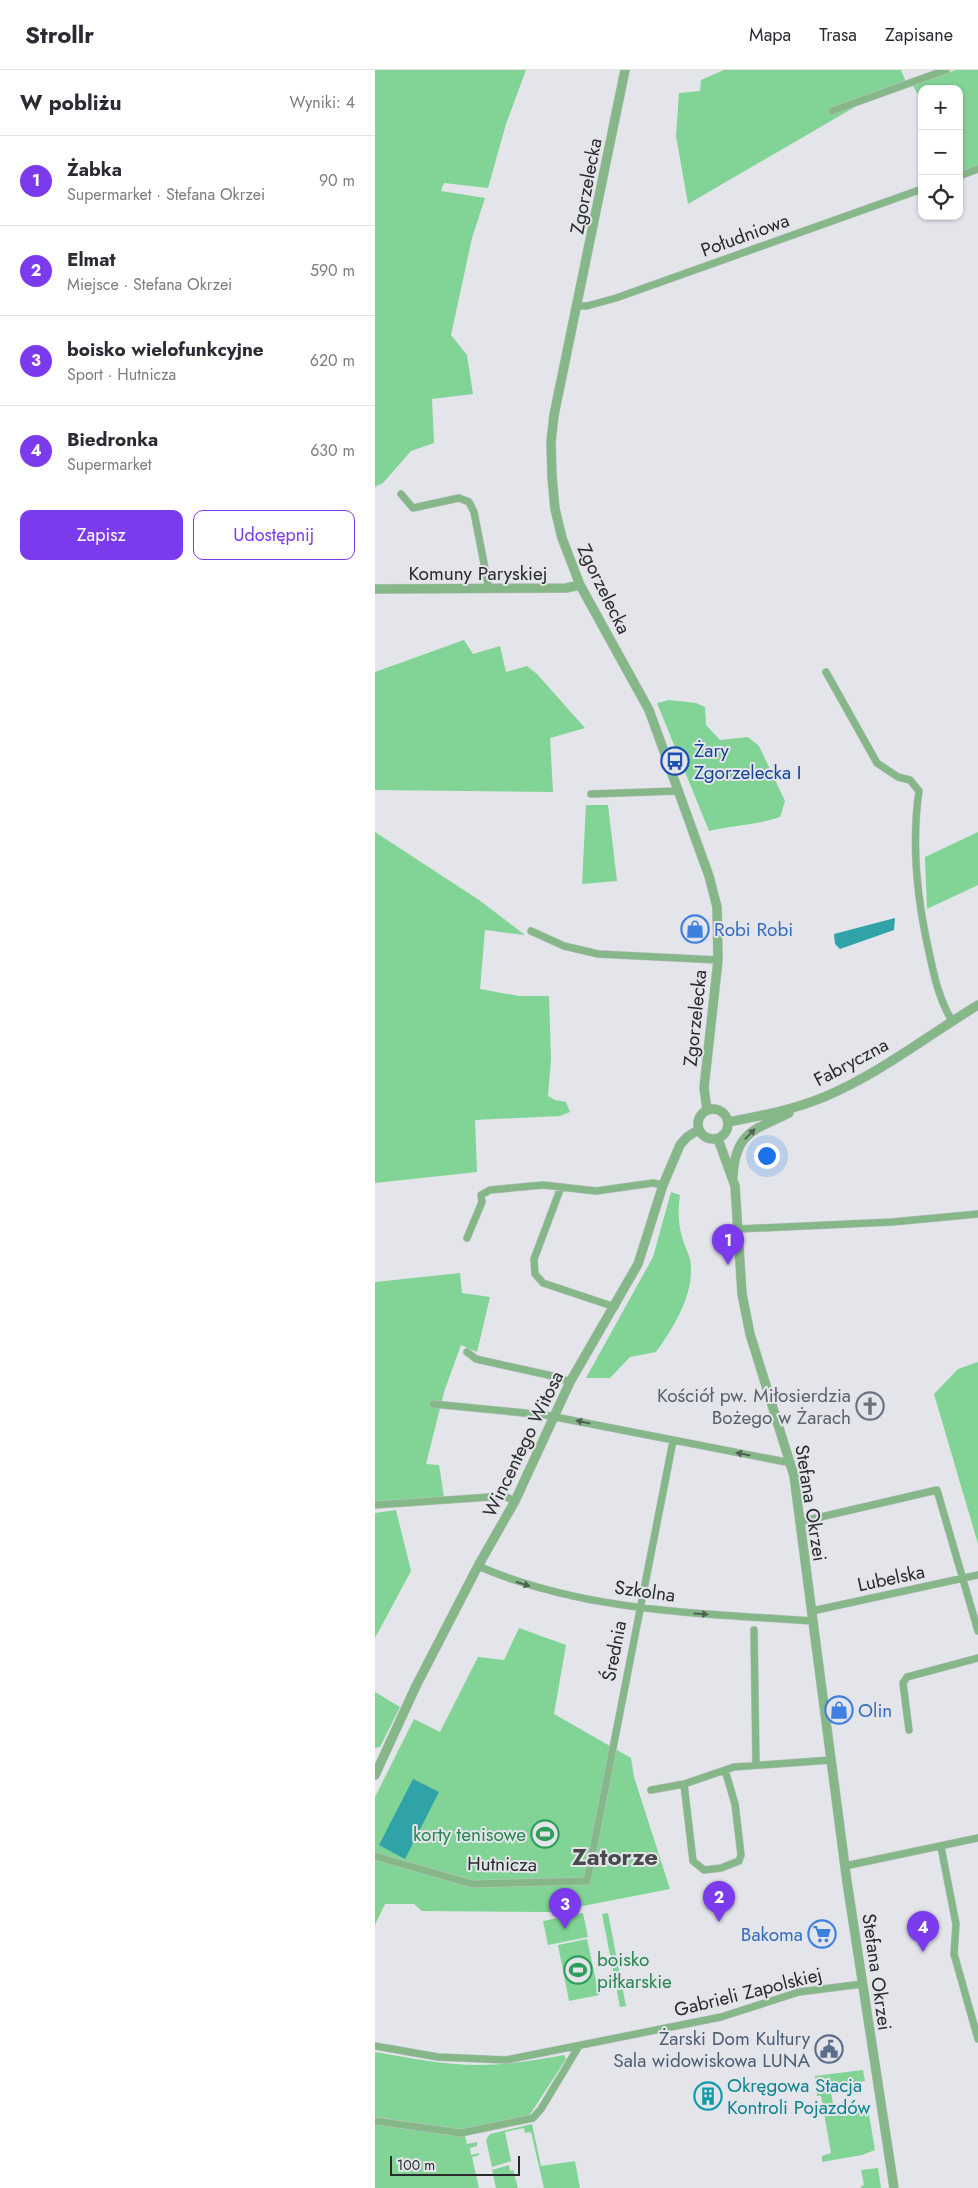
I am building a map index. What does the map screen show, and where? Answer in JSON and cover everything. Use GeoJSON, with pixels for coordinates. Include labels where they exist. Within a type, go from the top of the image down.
{"type":"FeatureCollection","features":[{"type":"Feature","properties":{"kind":"street","name":"Zgorzelecka"},"geometry":{"type":"LineString","coordinates":[[625,70],[578,306],[563,369],[551,442],[555,509],[562,538],[580,585],[649,710],[709,876],[717,907],[718,960],[706,1064],[704,1100],[707,1110]]}},
{"type":"Feature","properties":{"kind":"street"},"geometry":{"type":"LineString","coordinates":[[832,112],[946,70]]}},
{"type":"Feature","properties":{"kind":"street"},"geometry":{"type":"LineString","coordinates":[[963,174],[978,169]]}},
{"type":"Feature","properties":{"kind":"street","name":"Południowa"},"geometry":{"type":"LineString","coordinates":[[578,306],[587,306],[616,298],[918,190]]}},
{"type":"Feature","properties":{"kind":"street"},"geometry":{"type":"LineString","coordinates":[[401,494],[413,508],[459,498],[469,502],[473,512],[489,588]]}},
{"type":"Feature","properties":{"kind":"street","name":"Komuny Paryskiej"},"geometry":{"type":"LineString","coordinates":[[375,589],[566,588],[580,585]]}},
{"type":"Feature","properties":{"kind":"street"},"geometry":{"type":"LineString","coordinates":[[826,672],[877,763],[898,777],[910,780],[919,791],[915,850],[917,888],[942,1004],[951,1021]]}},
{"type":"Feature","properties":{"kind":"street"},"geometry":{"type":"LineString","coordinates":[[591,794],[678,791]]}},
{"type":"Feature","properties":{"kind":"street"},"geometry":{"type":"LineString","coordinates":[[531,931],[564,946],[598,954],[718,960]]}},
{"type":"Feature","properties":{"kind":"street","name":"Fabryczna"},"geometry":{"type":"LineString","coordinates":[[728,1122],[800,1105],[841,1089],[875,1070],[978,1005]]}},
{"type":"Feature","properties":{"kind":"street"},"geometry":{"type":"LineString","coordinates":[[733,1178],[737,1155],[750,1133],[765,1122],[789,1113],[800,1105]]}},
{"type":"Feature","properties":{"kind":"street"},"geometry":{"type":"LineString","coordinates":[[707,1110],[720,1111],[728,1122],[726,1132],[718,1139],[709,1139],[699,1130],[698,1120],[707,1110]]}},
{"type":"Feature","properties":{"kind":"street","name":"Wincentego Witosa"},"geometry":{"type":"LineString","coordinates":[[375,1776],[416,1686],[515,1501],[570,1382],[615,1307],[642,1256],[663,1185],[680,1146],[687,1137],[699,1130]]}},
{"type":"Feature","properties":{"kind":"street","name":"Stefana Okrzei"},"geometry":{"type":"LineString","coordinates":[[718,1139],[733,1178],[739,1229],[742,1294],[750,1334],[791,1463],[845,1866],[894,2188]]}},
{"type":"Feature","properties":{"kind":"street"},"geometry":{"type":"LineString","coordinates":[[467,1238],[481,1202],[481,1195],[490,1190],[543,1186],[596,1191],[653,1183],[663,1185]]}},
{"type":"Feature","properties":{"kind":"street"},"geometry":{"type":"LineString","coordinates":[[561,1187],[534,1259],[535,1274],[543,1283],[615,1307]]}},
{"type":"Feature","properties":{"kind":"street"},"geometry":{"type":"LineString","coordinates":[[739,1229],[892,1222],[978,1214]]}},
{"type":"Feature","properties":{"kind":"street"},"geometry":{"type":"LineString","coordinates":[[467,1352],[477,1359],[557,1377],[570,1382]]}},
{"type":"Feature","properties":{"kind":"street"},"geometry":{"type":"LineString","coordinates":[[433,1404],[491,1408],[555,1416],[791,1463]]}},
{"type":"Feature","properties":{"kind":"street","name":"Średnia"},"geometry":{"type":"LineString","coordinates":[[591,1868],[607,1770],[673,1441]]}},
{"type":"Feature","properties":{"kind":"street"},"geometry":{"type":"LineString","coordinates":[[799,1522],[934,1489],[938,1492],[959,1571],[964,1578],[978,1631]]}},
{"type":"Feature","properties":{"kind":"street"},"geometry":{"type":"LineString","coordinates":[[375,1505],[503,1496],[515,1501]]}},
{"type":"Feature","properties":{"kind":"street","name":"Szkolna"},"geometry":{"type":"LineString","coordinates":[[479,1566],[532,1587],[639,1609],[813,1621]]}},
{"type":"Feature","properties":{"kind":"street","name":"Lubelska"},"geometry":{"type":"LineString","coordinates":[[812,1611],[978,1575]]}},
{"type":"Feature","properties":{"kind":"street"},"geometry":{"type":"LineString","coordinates":[[754,1630],[756,1764]]}},
{"type":"Feature","properties":{"kind":"street"},"geometry":{"type":"LineString","coordinates":[[909,1730],[903,1683],[907,1677],[978,1658]]}},
{"type":"Feature","properties":{"kind":"street"},"geometry":{"type":"LineString","coordinates":[[651,1790],[684,1784],[725,1770],[756,1764],[831,1760]]}},
{"type":"Feature","properties":{"kind":"street"},"geometry":{"type":"LineString","coordinates":[[684,1784],[693,1861],[704,1870],[721,1868],[739,1861],[741,1855],[735,1804],[725,1770]]}},
{"type":"Feature","properties":{"kind":"street"},"geometry":{"type":"LineString","coordinates":[[845,1866],[978,1838]]}},
{"type":"Feature","properties":{"kind":"street"},"geometry":{"type":"LineString","coordinates":[[941,1847],[956,1924],[954,1954],[978,2039]]}},
{"type":"Feature","properties":{"kind":"street","name":"Hutnicza"},"geometry":{"type":"LineString","coordinates":[[375,1856],[476,1884],[535,1880],[585,1882],[589,1878],[591,1868]]}},
{"type":"Feature","properties":{"kind":"street","name":"Gabrieli Zapolskiej"},"geometry":{"type":"LineString","coordinates":[[375,2046],[438,2057],[506,2060],[721,2017],[799,1992],[862,1984]]}},
{"type":"Feature","properties":{"kind":"street"},"geometry":{"type":"LineString","coordinates":[[375,2121],[461,2133],[533,2118],[541,2109],[579,2046]]}},
{"type":"Feature","properties":{"kind":"green space"},"geometry":{"type":"Polygon","coordinates":[[[375,70],[526,70],[506,124],[488,188],[444,183],[441,191],[485,198],[472,238],[451,335],[467,355],[473,394],[432,399],[434,443],[411,451],[383,483],[375,487],[375,70]]]}},
{"type":"Feature","properties":{"kind":"green space"},"geometry":{"type":"Polygon","coordinates":[[[724,70],[901,70],[906,82],[891,86],[688,204],[676,136],[679,93],[700,91],[701,80],[724,70]]]}},
{"type":"Feature","properties":{"kind":"green space"},"geometry":{"type":"Polygon","coordinates":[[[956,70],[978,70],[978,166],[963,172],[963,85],[918,85],[918,95],[912,84],[956,70]]]}},
{"type":"Feature","properties":{"kind":"green space"},"geometry":{"type":"Polygon","coordinates":[[[464,640],[473,654],[500,646],[506,672],[527,666],[537,674],[585,728],[550,738],[553,792],[375,790],[375,672],[464,640]]]}},
{"type":"Feature","properties":{"kind":"green space"},"geometry":{"type":"Polygon","coordinates":[[[669,700],[696,703],[705,707],[706,725],[720,740],[748,737],[759,746],[785,801],[780,817],[763,822],[709,831],[657,703],[669,700]]]}},
{"type":"Feature","properties":{"kind":"green space"},"geometry":{"type":"Polygon","coordinates":[[[586,805],[608,805],[617,881],[582,884],[586,805]]]}},
{"type":"Feature","properties":{"kind":"green space"},"geometry":{"type":"Polygon","coordinates":[[[375,832],[479,900],[525,935],[485,930],[480,989],[519,996],[549,996],[551,1059],[548,1096],[555,1100],[566,1102],[570,1112],[560,1116],[475,1120],[477,1172],[375,1183],[375,832]]]}},
{"type":"Feature","properties":{"kind":"green space"},"geometry":{"type":"Polygon","coordinates":[[[978,832],[978,885],[927,909],[925,857],[978,832]]]}},
{"type":"Feature","properties":{"kind":"green space"},"geometry":{"type":"Polygon","coordinates":[[[671,1192],[680,1195],[680,1227],[690,1259],[690,1284],[682,1308],[670,1332],[656,1352],[630,1357],[610,1378],[586,1378],[653,1257],[671,1192]]]}},
{"type":"Feature","properties":{"kind":"green space"},"geometry":{"type":"Polygon","coordinates":[[[460,1273],[462,1293],[490,1297],[477,1352],[461,1345],[444,1392],[426,1464],[439,1465],[444,1497],[375,1502],[375,1282],[460,1273]]]}},
{"type":"Feature","properties":{"kind":"green space"},"geometry":{"type":"Polygon","coordinates":[[[978,1362],[978,1544],[934,1394],[958,1369],[978,1362]]]}},
{"type":"Feature","properties":{"kind":"green space"},"geometry":{"type":"Polygon","coordinates":[[[396,1510],[411,1571],[375,1638],[375,1513],[396,1510]]]}},
{"type":"Feature","properties":{"kind":"green space"},"geometry":{"type":"Polygon","coordinates":[[[519,1628],[566,1645],[554,1714],[631,1758],[634,1777],[670,1889],[552,1912],[422,1911],[414,1904],[385,1904],[375,1925],[375,1797],[414,1719],[440,1732],[478,1657],[504,1660],[519,1628]]]}},
{"type":"Feature","properties":{"kind":"green space"},"geometry":{"type":"Polygon","coordinates":[[[375,1692],[400,1707],[380,1747],[375,1748],[375,1692]]]}},
{"type":"Feature","properties":{"kind":"green space"},"geometry":{"type":"Polygon","coordinates":[[[583,1913],[588,1937],[548,1945],[543,1921],[583,1913]]]}},
{"type":"Feature","properties":{"kind":"green space"},"geometry":{"type":"Polygon","coordinates":[[[608,1913],[626,2006],[620,2007],[602,1914],[608,1913]]]}},
{"type":"Feature","properties":{"kind":"green space","name":"boisko piłkarskie"},"geometry":{"type":"Polygon","coordinates":[[[587,1939],[599,1995],[569,2001],[558,1945],[587,1939]]]}},
{"type":"Feature","properties":{"kind":"green space"},"geometry":{"type":"Polygon","coordinates":[[[375,2052],[427,2061],[466,2065],[511,2063],[564,2055],[566,2059],[529,2116],[459,2130],[375,2117],[375,2052]]]}},
{"type":"Feature","properties":{"kind":"green space"},"geometry":{"type":"Polygon","coordinates":[[[863,2070],[865,2081],[830,2087],[835,2115],[868,2109],[875,2150],[862,2155],[822,2162],[822,2156],[831,2153],[821,2096],[817,2096],[815,2076],[863,2070]]]}},
{"type":"Feature","properties":{"kind":"green space"},"geometry":{"type":"Polygon","coordinates":[[[375,2124],[465,2136],[467,2144],[477,2142],[477,2146],[470,2148],[471,2155],[479,2153],[479,2155],[472,2157],[479,2188],[375,2188],[375,2124]]]}},
{"type":"Feature","properties":{"kind":"green space"},"geometry":{"type":"Polygon","coordinates":[[[532,2124],[541,2166],[575,2161],[580,2188],[544,2188],[531,2132],[525,2133],[524,2128],[505,2132],[511,2161],[492,2167],[486,2140],[490,2134],[532,2124]]]}},
{"type":"Feature","properties":{"kind":"green space"},"geometry":{"type":"Polygon","coordinates":[[[509,2165],[510,2171],[513,2170],[518,2188],[496,2188],[492,2170],[509,2165]]]}},
{"type":"Feature","properties":{"kind":"green space"},"geometry":{"type":"Polygon","coordinates":[[[878,2168],[881,2188],[861,2188],[864,2185],[861,2170],[878,2168]]]}},
{"type":"Feature","properties":{"kind":"water"},"geometry":{"type":"Polygon","coordinates":[[[895,918],[894,930],[840,949],[835,944],[834,934],[895,918]]]}},
{"type":"Feature","properties":{"kind":"water"},"geometry":{"type":"Polygon","coordinates":[[[413,1779],[439,1792],[405,1859],[379,1845],[413,1779]]]}},
{"type":"Feature","properties":{"kind":"place","name":"Żary Zgorzelecka I"},"geometry":{"type":"Point","coordinates":[675,761]}},
{"type":"Feature","properties":{"kind":"place","name":"Robi Robi"},"geometry":{"type":"Point","coordinates":[695,929]}},
{"type":"Feature","properties":{"kind":"place","name":"Żabka"},"geometry":{"type":"Point","coordinates":[728,1265]}},
{"type":"Feature","properties":{"kind":"place","name":"Kościół pw. Miłosierdzia Bożego w Żarach"},"geometry":{"type":"Point","coordinates":[870,1406]}},
{"type":"Feature","properties":{"kind":"place","name":"Olin"},"geometry":{"type":"Point","coordinates":[839,1710]}},
{"type":"Feature","properties":{"kind":"place","name":"korty tenisowe"},"geometry":{"type":"Point","coordinates":[545,1834]}},
{"type":"Feature","properties":{"kind":"place","name":"Elmat"},"geometry":{"type":"Point","coordinates":[719,1922]}},
{"type":"Feature","properties":{"kind":"place","name":"boisko wielofunkcyjne"},"geometry":{"type":"Point","coordinates":[565,1929]}},
{"type":"Feature","properties":{"kind":"place","name":"Bakoma"},"geometry":{"type":"Point","coordinates":[822,1934]}},
{"type":"Feature","properties":{"kind":"place","name":"Biedronka"},"geometry":{"type":"Point","coordinates":[923,1952]}},
{"type":"Feature","properties":{"kind":"place","name":"boisko piłkarskie"},"geometry":{"type":"Point","coordinates":[578,1970]}},
{"type":"Feature","properties":{"kind":"place","name":"Żarski Dom Kultury Sala widowiskowa LUNA"},"geometry":{"type":"Point","coordinates":[829,2049]}},
{"type":"Feature","properties":{"kind":"place","name":"Okręgowa Stacja Kontroli Pojazdów"},"geometry":{"type":"Point","coordinates":[708,2096]}},
{"type":"Feature","properties":{"kind":"district","name":"Zatorze"},"geometry":{"type":"Point","coordinates":[615,1856]}}]}
